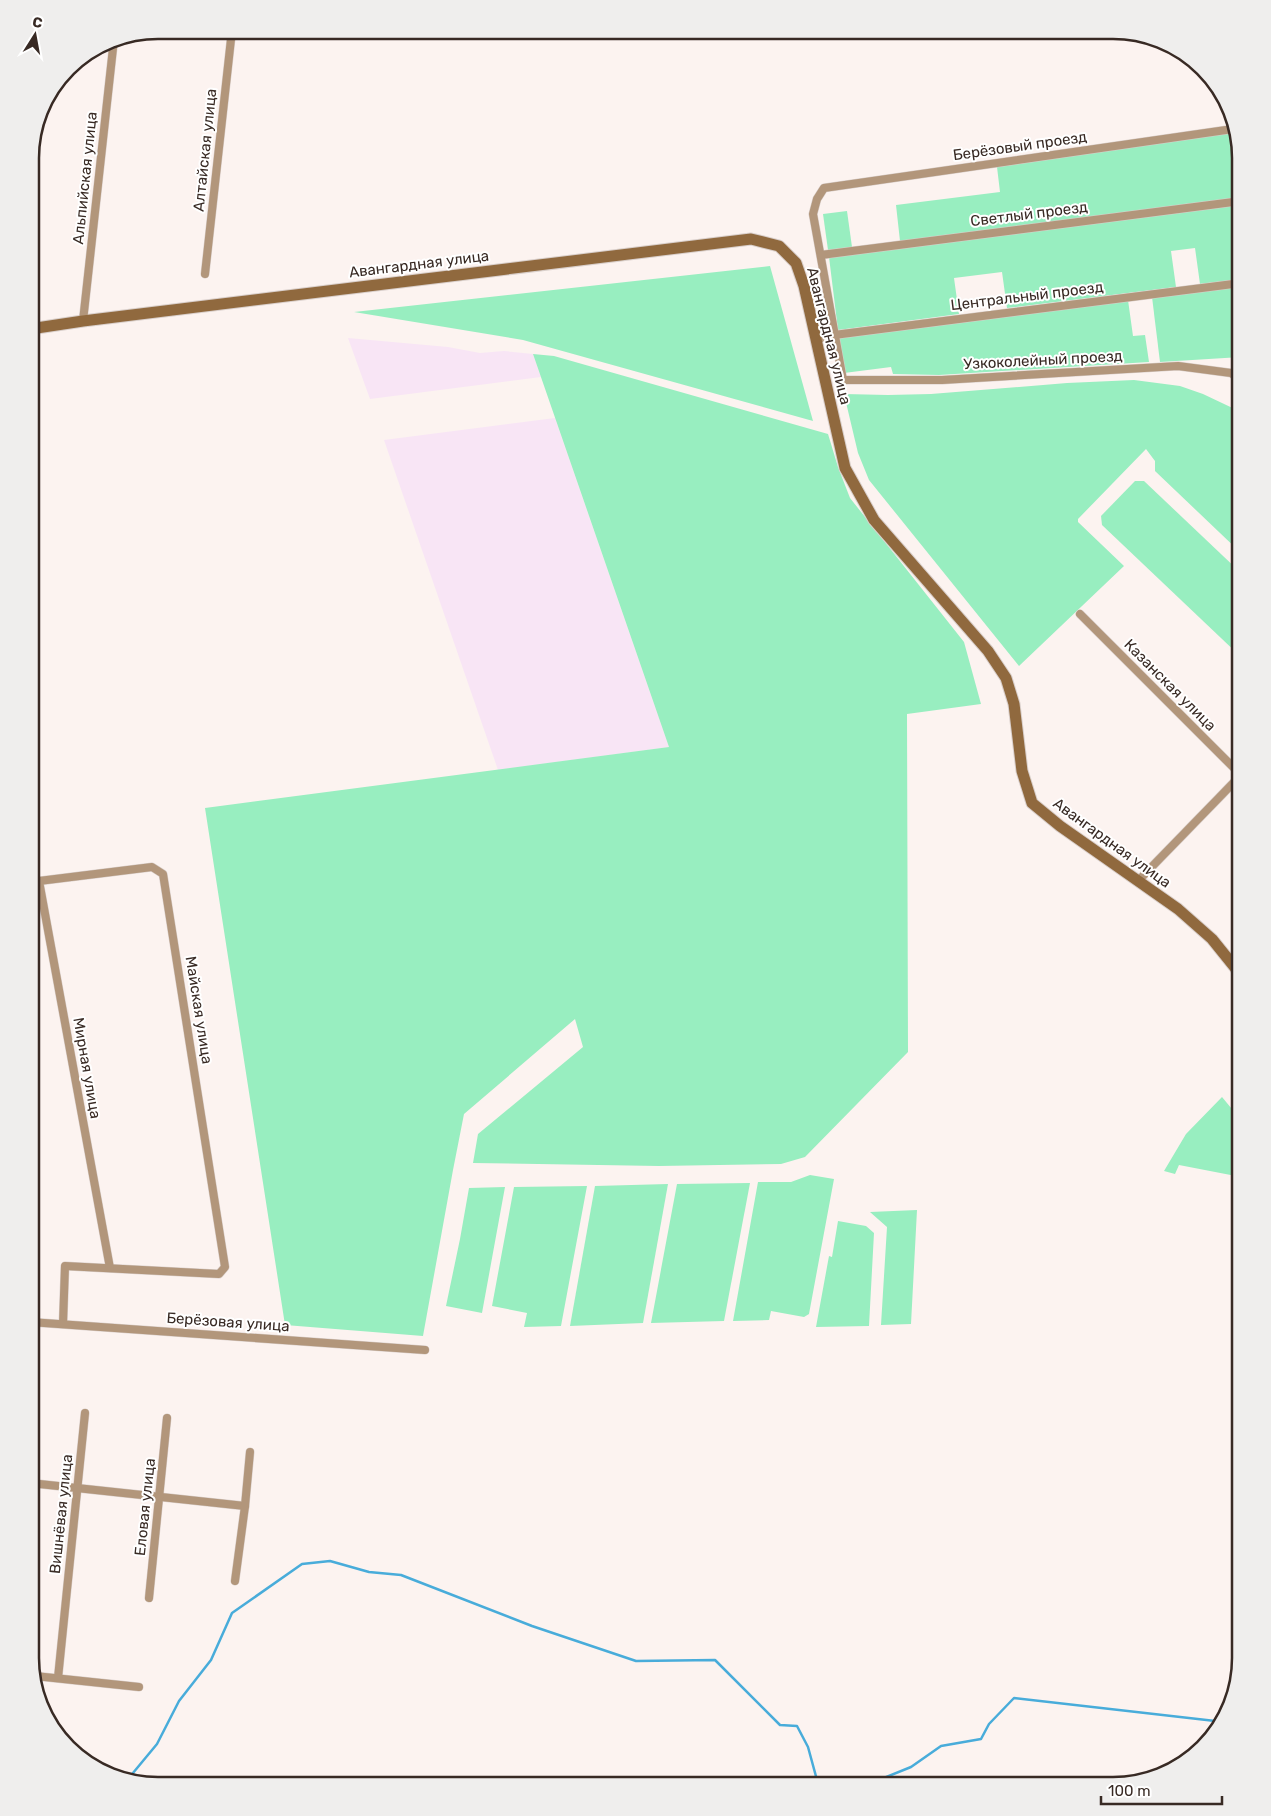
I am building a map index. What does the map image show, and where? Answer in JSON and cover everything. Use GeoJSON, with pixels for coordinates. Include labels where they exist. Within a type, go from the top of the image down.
{"type":"FeatureCollection","features":[{"type":"Feature","properties":{"kind":"main road","name":"Авангардная улица"},"geometry":{"type":"LineString","coordinates":[[39,328],[751,239],[780,246],[796,263],[804,286],[845,468],[874,520],[988,651],[1006,678],[1014,704],[1022,771],[1032,803],[1060,826],[1178,909],[1212,939],[1232,964]]}},
{"type":"Feature","properties":{"kind":"street","name":"Алтайская улица"},"geometry":{"type":"LineString","coordinates":[[205,274],[231,39]]}},
{"type":"Feature","properties":{"kind":"street","name":"Альпийская улица"},"geometry":{"type":"LineString","coordinates":[[82,321],[113,48]]}},
{"type":"Feature","properties":{"kind":"street","name":"Берёзовый проезд"},"geometry":{"type":"LineString","coordinates":[[821,255],[813,214],[817,199],[824,188],[1228,130]]}},
{"type":"Feature","properties":{"kind":"street","name":"Светлый проезд"},"geometry":{"type":"LineString","coordinates":[[821,255],[1232,202]]}},
{"type":"Feature","properties":{"kind":"street"},"geometry":{"type":"LineString","coordinates":[[821,255],[834,335]]}},
{"type":"Feature","properties":{"kind":"street","name":"Центральный проезд"},"geometry":{"type":"LineString","coordinates":[[817,339],[834,335],[1232,284]]}},
{"type":"Feature","properties":{"kind":"street","name":"Узкоколейный проезд"},"geometry":{"type":"LineString","coordinates":[[834,335],[843,380],[942,380],[1178,366],[1232,374]]}},
{"type":"Feature","properties":{"kind":"street","name":"Казанская улица"},"geometry":{"type":"LineString","coordinates":[[1080,614],[1232,766]]}},
{"type":"Feature","properties":{"kind":"street"},"geometry":{"type":"LineString","coordinates":[[1138,881],[1232,784]]}},
{"type":"Feature","properties":{"kind":"street","name":"Майская улица"},"geometry":{"type":"LineString","coordinates":[[39,881],[152,867],[163,874],[225,1267],[219,1274],[110,1268]]}},
{"type":"Feature","properties":{"kind":"street","name":"Мирная улица"},"geometry":{"type":"LineString","coordinates":[[39,881],[110,1268]]}},
{"type":"Feature","properties":{"kind":"street"},"geometry":{"type":"LineString","coordinates":[[63,1324],[65,1266],[110,1268]]}},
{"type":"Feature","properties":{"kind":"street","name":"Берёзовая улица"},"geometry":{"type":"LineString","coordinates":[[39,1323],[425,1350]]}},
{"type":"Feature","properties":{"kind":"street","name":"Вишнёвая улица"},"geometry":{"type":"LineString","coordinates":[[58,1678],[85,1412]]}},
{"type":"Feature","properties":{"kind":"street","name":"Еловая улица"},"geometry":{"type":"LineString","coordinates":[[149,1598],[167,1418]]}},
{"type":"Feature","properties":{"kind":"street"},"geometry":{"type":"LineString","coordinates":[[235,1581],[250,1452]]}},
{"type":"Feature","properties":{"kind":"street"},"geometry":{"type":"LineString","coordinates":[[39,1484],[245,1506]]}},
{"type":"Feature","properties":{"kind":"street"},"geometry":{"type":"LineString","coordinates":[[41,1676],[140,1687]]}},
{"type":"Feature","properties":{"kind":"shaded area"},"geometry":{"type":"Polygon","coordinates":[[[348,338],[448,347],[480,353],[504,351],[533,354],[541,377],[370,399],[348,338]]]}},
{"type":"Feature","properties":{"kind":"shaded area"},"geometry":{"type":"Polygon","coordinates":[[[555,418],[669,747],[498,770],[384,440],[555,418]]]}},
{"type":"Feature","properties":{"kind":"green space"},"geometry":{"type":"Polygon","coordinates":[[[1229,133],[1232,158],[1232,199],[900,241],[896,205],[1000,192],[997,167],[1229,133]]]}},
{"type":"Feature","properties":{"kind":"green space"},"geometry":{"type":"Polygon","coordinates":[[[1232,206],[1232,280],[1200,284],[1195,248],[1171,251],[1176,287],[1007,308],[1002,272],[954,278],[959,314],[838,330],[829,257],[1232,206]]]}},
{"type":"Feature","properties":{"kind":"green space"},"geometry":{"type":"Polygon","coordinates":[[[847,211],[852,247],[828,250],[823,214],[847,211]]]}},
{"type":"Feature","properties":{"kind":"green space"},"geometry":{"type":"Polygon","coordinates":[[[770,266],[813,421],[523,340],[354,312],[770,266]]]}},
{"type":"Feature","properties":{"kind":"green space"},"geometry":{"type":"Polygon","coordinates":[[[1232,287],[1232,358],[1160,362],[1152,297],[1232,287]]]}},
{"type":"Feature","properties":{"kind":"green space"},"geometry":{"type":"Polygon","coordinates":[[[1128,300],[1133,336],[1145,335],[1149,362],[939,375],[893,374],[891,367],[844,373],[839,337],[1128,300]]]}},
{"type":"Feature","properties":{"kind":"green space"},"geometry":{"type":"Polygon","coordinates":[[[533,354],[554,356],[828,434],[850,498],[964,642],[981,704],[907,714],[908,1052],[805,1157],[781,1164],[659,1166],[473,1163],[478,1134],[583,1047],[575,1019],[464,1114],[423,1336],[285,1325],[205,808],[669,747],[533,354]]]}},
{"type":"Feature","properties":{"kind":"green space"},"geometry":{"type":"Polygon","coordinates":[[[1134,380],[1180,386],[1232,408],[1232,544],[1155,471],[1155,461],[1146,449],[1078,519],[1078,522],[1124,566],[1019,666],[869,480],[858,453],[844,394],[931,394],[1067,383],[1134,380]]]}},
{"type":"Feature","properties":{"kind":"green space"},"geometry":{"type":"Polygon","coordinates":[[[1135,481],[1144,481],[1232,564],[1232,648],[1102,525],[1101,516],[1135,481]]]}},
{"type":"Feature","properties":{"kind":"green space"},"geometry":{"type":"Polygon","coordinates":[[[1222,1097],[1232,1109],[1232,1175],[1179,1165],[1175,1174],[1164,1171],[1186,1134],[1222,1097]]]}},
{"type":"Feature","properties":{"kind":"green space"},"geometry":{"type":"Polygon","coordinates":[[[810,1175],[834,1179],[809,1314],[804,1317],[771,1311],[769,1320],[733,1321],[758,1182],[791,1182],[810,1175]]]}},
{"type":"Feature","properties":{"kind":"green space"},"geometry":{"type":"Polygon","coordinates":[[[750,1183],[724,1321],[651,1323],[677,1184],[750,1183]]]}},
{"type":"Feature","properties":{"kind":"green space"},"geometry":{"type":"Polygon","coordinates":[[[668,1184],[643,1323],[570,1326],[595,1186],[668,1184]]]}},
{"type":"Feature","properties":{"kind":"green space"},"geometry":{"type":"Polygon","coordinates":[[[587,1186],[561,1326],[524,1327],[527,1313],[492,1306],[514,1187],[587,1186]]]}},
{"type":"Feature","properties":{"kind":"green space"},"geometry":{"type":"Polygon","coordinates":[[[505,1187],[482,1313],[446,1306],[469,1188],[505,1187]]]}},
{"type":"Feature","properties":{"kind":"green space"},"geometry":{"type":"Polygon","coordinates":[[[917,1210],[911,1324],[881,1325],[887,1227],[870,1212],[917,1210]]]}},
{"type":"Feature","properties":{"kind":"green space"},"geometry":{"type":"Polygon","coordinates":[[[838,1221],[866,1226],[874,1233],[869,1326],[816,1327],[829,1256],[832,1257],[838,1221]]]}},
{"type":"Feature","properties":{"kind":"waterway"},"geometry":{"type":"LineString","coordinates":[[132,1774],[157,1744],[179,1701],[211,1660],[232,1613],[302,1564],[330,1561],[369,1572],[401,1575],[532,1626],[636,1661],[715,1660],[780,1725],[797,1726],[808,1747],[816,1777]]}},
{"type":"Feature","properties":{"kind":"waterway"},"geometry":{"type":"LineString","coordinates":[[886,1777],[911,1767],[941,1746],[981,1739],[989,1724],[1014,1698],[1214,1721]]}}]}
